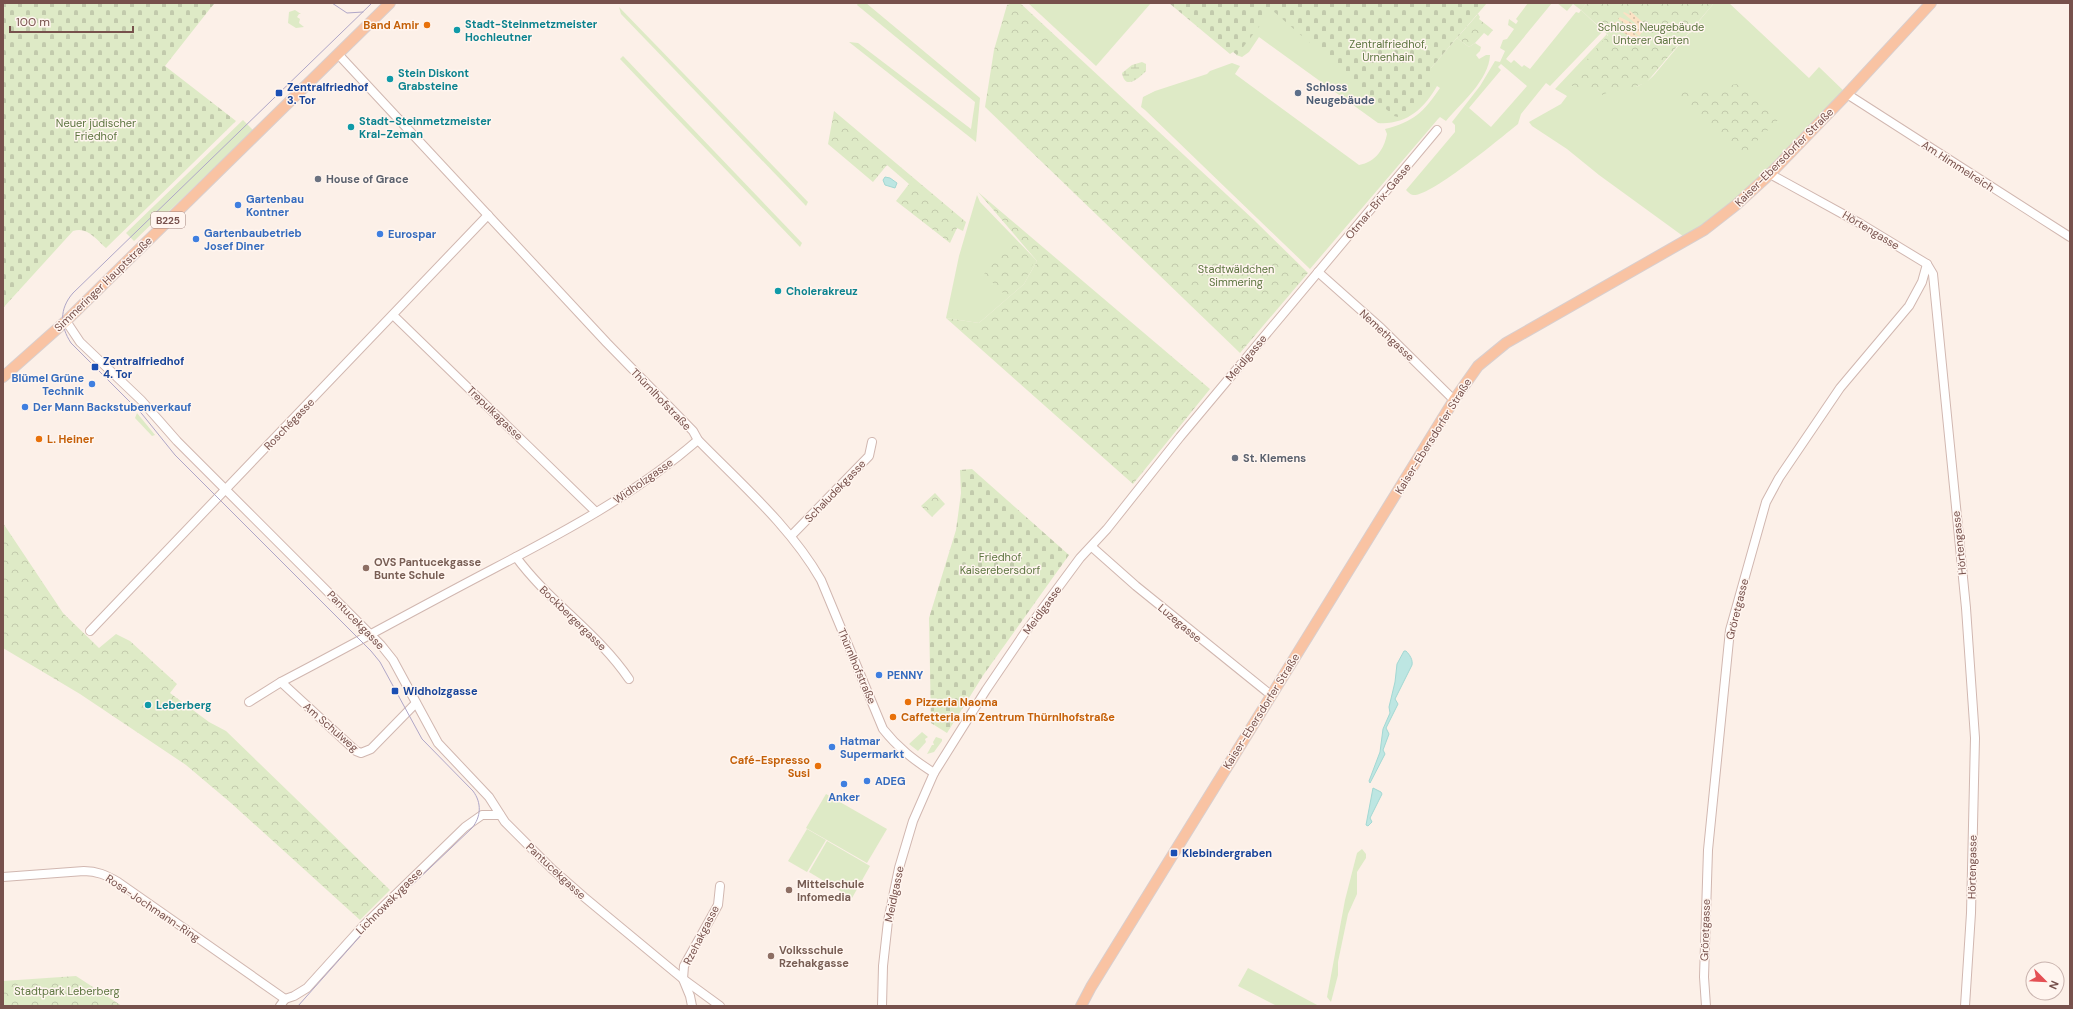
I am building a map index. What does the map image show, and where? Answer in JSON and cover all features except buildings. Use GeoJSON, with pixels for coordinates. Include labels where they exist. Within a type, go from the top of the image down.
{"type":"FeatureCollection","features":[{"type":"Feature","properties":{"kind":"main road","name":"Simmeringer Hauptstraße"},"geometry":{"type":"LineString","coordinates":[[3,377],[66,321],[390,3]]}},
{"type":"Feature","properties":{"kind":"main road","name":"Kaiser-Ebersdorfer Straße"},"geometry":{"type":"LineString","coordinates":[[1081,1006],[1094,981],[1271,695],[1454,400],[1478,366],[1506,343],[1704,230],[1746,197],[1847,94],[1931,3]]}},
{"type":"Feature","properties":{"kind":"street","name":"Thürnlhofstraße"},"geometry":{"type":"LineString","coordinates":[[338,54],[488,216],[693,431],[698,440],[791,536],[809,559],[821,580],[883,729],[901,750],[934,773]]}},
{"type":"Feature","properties":{"kind":"street","name":"Am Himmelreich"},"geometry":{"type":"LineString","coordinates":[[1847,94],[2070,237]]}},
{"type":"Feature","properties":{"kind":"street","name":"Otmar-Brix-Gasse"},"geometry":{"type":"LineString","coordinates":[[1318,272],[1437,130]]}},
{"type":"Feature","properties":{"kind":"street","name":"Hörtengasse"},"geometry":{"type":"LineString","coordinates":[[1770,174],[1861,224],[1927,264],[1933,274],[1966,608],[1975,738],[1971,913],[1965,1006]]}},
{"type":"Feature","properties":{"kind":"street","name":"Roschégasse"},"geometry":{"type":"LineString","coordinates":[[90,632],[488,216]]}},
{"type":"Feature","properties":{"kind":"street","name":"Gröretgasse"},"geometry":{"type":"LineString","coordinates":[[1706,1006],[1704,976],[1708,850],[1730,630],[1766,502],[1779,478],[1840,388],[1909,306],[1922,282],[1927,264]]}},
{"type":"Feature","properties":{"kind":"street","name":"Nemethgasse"},"geometry":{"type":"LineString","coordinates":[[1318,272],[1381,328],[1454,400]]}},
{"type":"Feature","properties":{"kind":"street","name":"Meidlgasse"},"geometry":{"type":"LineString","coordinates":[[882,1006],[884,958],[888,921],[899,868],[913,821],[934,773],[986,690],[1026,631],[1080,558],[1092,547],[1185,431],[1318,272]]}},
{"type":"Feature","properties":{"kind":"street","name":"Trepulkagasse"},"geometry":{"type":"LineString","coordinates":[[393,314],[596,512]]}},
{"type":"Feature","properties":{"kind":"street","name":"Pantucekgasse"},"geometry":{"type":"LineString","coordinates":[[66,321],[80,342],[141,400],[177,441],[227,489],[388,653],[438,743],[481,788],[500,815],[552,869],[621,929],[683,979],[720,1006]]}},
{"type":"Feature","properties":{"kind":"street","name":"Widholzgasse"},"geometry":{"type":"LineString","coordinates":[[249,702],[281,682],[372,635],[596,512],[636,488],[698,440]]}},
{"type":"Feature","properties":{"kind":"street","name":"Schaludekgasse"},"geometry":{"type":"LineString","coordinates":[[791,536],[869,456],[872,442]]}},
{"type":"Feature","properties":{"kind":"street","name":"Luzegasse"},"geometry":{"type":"LineString","coordinates":[[1092,547],[1229,664],[1271,695]]}},
{"type":"Feature","properties":{"kind":"street","name":"Bockbergergasse"},"geometry":{"type":"LineString","coordinates":[[516,557],[531,577],[617,660],[629,678]]}},
{"type":"Feature","properties":{"kind":"street","name":"Am Schulweg"},"geometry":{"type":"LineString","coordinates":[[281,682],[356,751],[363,753],[371,749],[416,703]]}},
{"type":"Feature","properties":{"kind":"street","name":"Lichnowskygasse"},"geometry":{"type":"LineString","coordinates":[[285,999],[294,996],[307,988],[363,926],[471,822],[482,815],[500,815]]}},
{"type":"Feature","properties":{"kind":"street","name":"Rosa-Jochmann-Ring"},"geometry":{"type":"LineString","coordinates":[[3,877],[84,871],[104,874],[118,882],[285,999]]}},
{"type":"Feature","properties":{"kind":"street","name":"Rzehakgasse"},"geometry":{"type":"LineString","coordinates":[[692,1006],[690,996],[683,979],[684,966],[718,905],[720,886]]}},
{"type":"Feature","properties":{"kind":"street"},"geometry":{"type":"LineString","coordinates":[[280,1006],[285,999]]}},
{"type":"Feature","properties":{"kind":"green space","name":"Neuer jüdischer Friedhof"},"geometry":{"type":"Polygon","coordinates":[[[3,3],[219,3],[214,4],[165,66],[236,121],[106,248],[91,234],[83,230],[73,231],[3,308],[3,3]]]}},
{"type":"Feature","properties":{"kind":"green space"},"geometry":{"type":"Polygon","coordinates":[[[858,3],[866,3],[980,98],[976,142],[849,42],[858,43],[971,129],[975,102],[857,5],[858,3]]]}},
{"type":"Feature","properties":{"kind":"green space","name":"Stadtwäldchen Simmering"},"geometry":{"type":"Polygon","coordinates":[[[1012,3],[1020,3],[1254,220],[1308,273],[1240,353],[985,107],[994,50],[1007,5],[1012,3]]]}},
{"type":"Feature","properties":{"kind":"green space"},"geometry":{"type":"Polygon","coordinates":[[[1028,3],[1151,3],[1096,66],[1028,3]]]}},
{"type":"Feature","properties":{"kind":"green space","name":"Zentralfriedhof, Urnenhain"},"geometry":{"type":"Polygon","coordinates":[[[1169,3],[1487,3],[1431,68],[1433,73],[1433,81],[1435,84],[1402,118],[1394,116],[1272,10],[1237,55],[1233,52],[1230,54],[1169,3]]]}},
{"type":"Feature","properties":{"kind":"green space"},"geometry":{"type":"Polygon","coordinates":[[[1528,3],[1552,3],[1506,59],[1511,63],[1514,60],[1522,67],[1524,65],[1530,69],[1576,12],[1579,13],[1581,10],[1603,31],[1550,86],[1546,83],[1521,114],[1518,124],[1482,153],[1434,187],[1421,193],[1411,194],[1406,190],[1455,132],[1455,125],[1452,122],[1480,86],[1495,61],[1500,62],[1505,51],[1500,48],[1503,40],[1507,39],[1514,29],[1508,25],[1509,19],[1516,24],[1518,21],[1516,19],[1528,3]],[[1501,64],[1498,67],[1501,70],[1469,108],[1491,127],[1527,86],[1501,64]]]}},
{"type":"Feature","properties":{"kind":"green space"},"geometry":{"type":"Polygon","coordinates":[[[1557,3],[1587,3],[1581,10],[1573,4],[1567,11],[1557,3]]]}},
{"type":"Feature","properties":{"kind":"green space","name":"Schloss Neugebäude Unterer Garten"},"geometry":{"type":"Polygon","coordinates":[[[1587,3],[1714,3],[1646,83],[1637,86],[1631,92],[1610,91],[1603,95],[1566,84],[1608,35],[1581,10],[1587,3]]]}},
{"type":"Feature","properties":{"kind":"green space"},"geometry":{"type":"Polygon","coordinates":[[[1714,3],[1729,3],[1809,78],[1819,67],[1847,94],[1770,174],[1687,239],[1599,175],[1567,149],[1532,126],[1529,122],[1561,104],[1567,96],[1555,89],[1607,34],[1610,91],[1634,87],[1645,83],[1655,74],[1714,3]]]}},
{"type":"Feature","properties":{"kind":"green space"},"geometry":{"type":"Polygon","coordinates":[[[619,7],[808,202],[806,206],[621,14],[619,7]]]}},
{"type":"Feature","properties":{"kind":"green space"},"geometry":{"type":"Polygon","coordinates":[[[1271,9],[1431,68],[1457,38],[1469,47],[1475,43],[1481,47],[1480,51],[1476,55],[1479,59],[1486,55],[1490,55],[1485,73],[1473,91],[1446,121],[1440,117],[1438,119],[1310,269],[1141,107],[1143,97],[1155,91],[1207,74],[1210,71],[1232,63],[1240,66],[1235,74],[1359,165],[1375,158],[1381,150],[1386,140],[1387,134],[1385,129],[1403,123],[1417,115],[1429,104],[1440,88],[1437,86],[1426,102],[1413,114],[1406,118],[1388,123],[1378,123],[1259,37],[1249,52],[1242,57],[1236,55],[1271,9]]]}},
{"type":"Feature","properties":{"kind":"green space"},"geometry":{"type":"Polygon","coordinates":[[[295,10],[301,14],[297,17],[300,19],[299,23],[304,27],[296,28],[288,23],[289,12],[295,10]]]}},
{"type":"Feature","properties":{"kind":"green space"},"geometry":{"type":"Polygon","coordinates":[[[1478,14],[1480,17],[1479,19],[1493,30],[1488,36],[1484,33],[1469,47],[1457,38],[1478,14]]]}},
{"type":"Feature","properties":{"kind":"green space"},"geometry":{"type":"Polygon","coordinates":[[[623,56],[802,243],[800,247],[620,59],[623,56]]]}},
{"type":"Feature","properties":{"kind":"green space"},"geometry":{"type":"Polygon","coordinates":[[[1142,62],[1146,64],[1146,71],[1140,77],[1132,81],[1126,81],[1122,73],[1132,65],[1142,62]]]}},
{"type":"Feature","properties":{"kind":"green space"},"geometry":{"type":"Polygon","coordinates":[[[1736,84],[1750,89],[1782,116],[1745,153],[1679,96],[1684,91],[1692,94],[1736,84]]]}},
{"type":"Feature","properties":{"kind":"green space"},"geometry":{"type":"Polygon","coordinates":[[[834,111],[966,222],[963,231],[957,228],[950,243],[896,201],[909,184],[887,165],[873,182],[828,144],[834,111]]]}},
{"type":"Feature","properties":{"kind":"green space"},"geometry":{"type":"Polygon","coordinates":[[[243,120],[253,130],[165,215],[163,213],[134,241],[126,233],[243,120]]]}},
{"type":"Feature","properties":{"kind":"green space"},"geometry":{"type":"Polygon","coordinates":[[[978,192],[1210,389],[1133,484],[946,318],[979,323],[1024,284],[1037,261],[978,192]]]}},
{"type":"Feature","properties":{"kind":"green space"},"geometry":{"type":"Polygon","coordinates":[[[977,195],[980,202],[1037,261],[1024,284],[979,323],[946,318],[959,256],[977,195]]]}},
{"type":"Feature","properties":{"kind":"green space"},"geometry":{"type":"Polygon","coordinates":[[[1013,242],[1034,262],[1024,282],[1006,296],[984,274],[1013,242]]]}},
{"type":"Feature","properties":{"kind":"green space"},"geometry":{"type":"Polygon","coordinates":[[[137,413],[155,435],[152,436],[135,418],[137,413]]]}},
{"type":"Feature","properties":{"kind":"green space","name":"Friedhof Kaiserebersdorf"},"geometry":{"type":"Polygon","coordinates":[[[972,469],[1069,555],[984,674],[947,733],[931,723],[929,618],[956,530],[961,493],[960,470],[972,469]]]}},
{"type":"Feature","properties":{"kind":"green space"},"geometry":{"type":"Polygon","coordinates":[[[935,493],[945,504],[932,517],[921,506],[935,493]]]}},
{"type":"Feature","properties":{"kind":"green space"},"geometry":{"type":"Polygon","coordinates":[[[3,523],[63,613],[99,648],[116,634],[130,641],[177,684],[170,693],[209,722],[226,731],[390,890],[360,920],[231,803],[186,765],[80,694],[3,648],[3,523]]]}},
{"type":"Feature","properties":{"kind":"green space"},"geometry":{"type":"Polygon","coordinates":[[[922,732],[928,737],[925,739],[926,742],[918,751],[909,744],[922,732]]]}},
{"type":"Feature","properties":{"kind":"green space"},"geometry":{"type":"Polygon","coordinates":[[[936,737],[942,739],[942,741],[934,752],[927,754],[932,745],[934,745],[933,742],[936,737]]]}},
{"type":"Feature","properties":{"kind":"green space"},"geometry":{"type":"Polygon","coordinates":[[[826,794],[887,829],[867,863],[806,828],[826,794]]]}},
{"type":"Feature","properties":{"kind":"green space"},"geometry":{"type":"Polygon","coordinates":[[[807,829],[826,840],[807,872],[788,861],[807,829]]]}},
{"type":"Feature","properties":{"kind":"green space"},"geometry":{"type":"Polygon","coordinates":[[[827,841],[870,866],[852,898],[809,872],[827,841]]]}},
{"type":"Feature","properties":{"kind":"green space"},"geometry":{"type":"Polygon","coordinates":[[[1362,849],[1366,854],[1366,858],[1357,872],[1357,894],[1348,914],[1338,962],[1338,975],[1331,1002],[1327,997],[1345,900],[1357,853],[1362,849]]]}},
{"type":"Feature","properties":{"kind":"green space"},"geometry":{"type":"Polygon","coordinates":[[[1248,968],[1319,1006],[1277,1006],[1238,986],[1248,968]]]}},
{"type":"Feature","properties":{"kind":"green space","name":"Stadtpark Leberberg"},"geometry":{"type":"Polygon","coordinates":[[[76,976],[122,1006],[3,1006],[3,981],[76,976]]]}},
{"type":"Feature","properties":{"kind":"sand"},"geometry":{"type":"Polygon","coordinates":[[[1629,10],[1647,26],[1645,28],[1641,22],[1643,31],[1639,36],[1629,26],[1618,19],[1620,17],[1632,23],[1638,29],[1635,23],[1623,13],[1624,12],[1630,15],[1629,10]]]}},
{"type":"Feature","properties":{"kind":"sand"},"geometry":{"type":"Polygon","coordinates":[[[1615,22],[1628,27],[1638,37],[1636,38],[1624,33],[1613,25],[1615,22]]]}},
{"type":"Feature","properties":{"kind":"water"},"geometry":{"type":"Polygon","coordinates":[[[885,177],[890,178],[897,183],[895,188],[885,185],[883,180],[885,177]]]}},
{"type":"Feature","properties":{"kind":"water"},"geometry":{"type":"Polygon","coordinates":[[[1404,651],[1406,651],[1410,656],[1412,665],[1395,699],[1398,704],[1386,728],[1389,734],[1383,750],[1385,754],[1370,783],[1369,781],[1380,752],[1383,729],[1390,713],[1389,707],[1395,682],[1397,664],[1404,651]]]}},
{"type":"Feature","properties":{"kind":"water"},"geometry":{"type":"Polygon","coordinates":[[[1373,788],[1382,794],[1370,818],[1372,822],[1368,826],[1366,825],[1373,788]]]}},
{"type":"Feature","properties":{"kind":"tram line"},"geometry":{"type":"LineString","coordinates":[[332,3],[347,13],[363,12]]}},
{"type":"Feature","properties":{"kind":"tram line"},"geometry":{"type":"LineString","coordinates":[[298,1006],[371,924],[472,828],[479,815],[478,800],[473,791],[422,739],[380,662],[371,651],[175,455],[142,414],[71,343],[67,337],[63,324],[63,311],[68,299],[73,293],[372,3]]}},
{"type":"Feature","properties":{"kind":"place","name":"Band Amir"},"geometry":{"type":"Point","coordinates":[427,25]}},
{"type":"Feature","properties":{"kind":"place","name":"Stadt-Steinmetzmeister Hochleutner"},"geometry":{"type":"Point","coordinates":[457,30]}},
{"type":"Feature","properties":{"kind":"place","name":"Stein Diskont Grabsteine"},"geometry":{"type":"Point","coordinates":[390,79]}},
{"type":"Feature","properties":{"kind":"place","name":"Zentralfriedhof 3. Tor"},"geometry":{"type":"Point","coordinates":[279,93]}},
{"type":"Feature","properties":{"kind":"place","name":"Schloss Neugebäude"},"geometry":{"type":"Point","coordinates":[1298,93]}},
{"type":"Feature","properties":{"kind":"place","name":"Stadt-Steinmetzmeister Kral-Zeman"},"geometry":{"type":"Point","coordinates":[351,127]}},
{"type":"Feature","properties":{"kind":"place","name":"House of Grace"},"geometry":{"type":"Point","coordinates":[318,179]}},
{"type":"Feature","properties":{"kind":"place","name":"Gartenbau Kontner"},"geometry":{"type":"Point","coordinates":[238,205]}},
{"type":"Feature","properties":{"kind":"place","name":"Eurospar"},"geometry":{"type":"Point","coordinates":[380,234]}},
{"type":"Feature","properties":{"kind":"place","name":"Gartenbaubetrieb Josef Diner"},"geometry":{"type":"Point","coordinates":[196,239]}},
{"type":"Feature","properties":{"kind":"place","name":"Cholerakreuz"},"geometry":{"type":"Point","coordinates":[778,291]}},
{"type":"Feature","properties":{"kind":"place","name":"Zentralfriedhof 4. Tor"},"geometry":{"type":"Point","coordinates":[95,367]}},
{"type":"Feature","properties":{"kind":"place","name":"Blümel Grüne Technik"},"geometry":{"type":"Point","coordinates":[92,384]}},
{"type":"Feature","properties":{"kind":"place","name":"Der Mann Backstubenverkauf"},"geometry":{"type":"Point","coordinates":[25,407]}},
{"type":"Feature","properties":{"kind":"place","name":"L. Heiner"},"geometry":{"type":"Point","coordinates":[39,439]}},
{"type":"Feature","properties":{"kind":"place","name":"St. Klemens"},"geometry":{"type":"Point","coordinates":[1235,458]}},
{"type":"Feature","properties":{"kind":"place","name":"OVS Pantucekgasse Bunte Schule"},"geometry":{"type":"Point","coordinates":[366,568]}},
{"type":"Feature","properties":{"kind":"place","name":"PENNY"},"geometry":{"type":"Point","coordinates":[879,675]}},
{"type":"Feature","properties":{"kind":"place","name":"Widholzgasse"},"geometry":{"type":"Point","coordinates":[395,691]}},
{"type":"Feature","properties":{"kind":"place","name":"Pizzeria Naoma"},"geometry":{"type":"Point","coordinates":[908,702]}},
{"type":"Feature","properties":{"kind":"place","name":"Leberberg"},"geometry":{"type":"Point","coordinates":[148,705]}},
{"type":"Feature","properties":{"kind":"place","name":"Caffetteria im Zentrum Thürnlhofstraße"},"geometry":{"type":"Point","coordinates":[893,717]}},
{"type":"Feature","properties":{"kind":"place","name":"Hatmar Supermarkt"},"geometry":{"type":"Point","coordinates":[832,747]}},
{"type":"Feature","properties":{"kind":"place","name":"Café-Espresso Susi"},"geometry":{"type":"Point","coordinates":[818,766]}},
{"type":"Feature","properties":{"kind":"place","name":"ADEG"},"geometry":{"type":"Point","coordinates":[867,781]}},
{"type":"Feature","properties":{"kind":"place","name":"Anker"},"geometry":{"type":"Point","coordinates":[844,784]}},
{"type":"Feature","properties":{"kind":"place","name":"Klebindergraben"},"geometry":{"type":"Point","coordinates":[1174,853]}},
{"type":"Feature","properties":{"kind":"place","name":"Mittelschule Infomedia"},"geometry":{"type":"Point","coordinates":[789,890]}},
{"type":"Feature","properties":{"kind":"place","name":"Volksschule Rzehakgasse"},"geometry":{"type":"Point","coordinates":[771,956]}}]}
